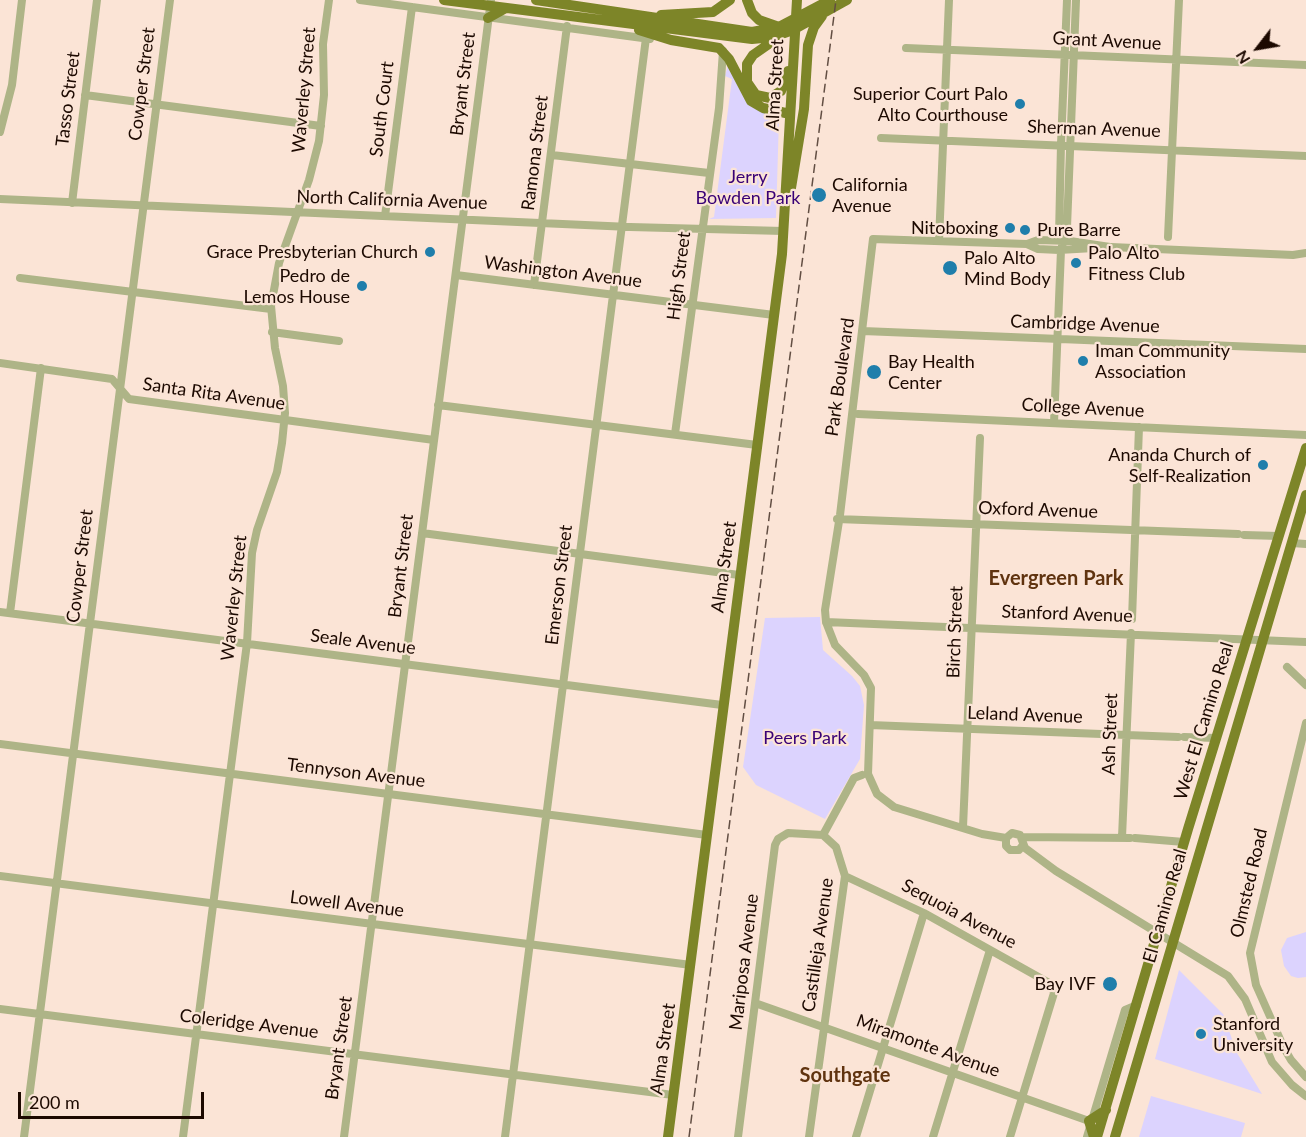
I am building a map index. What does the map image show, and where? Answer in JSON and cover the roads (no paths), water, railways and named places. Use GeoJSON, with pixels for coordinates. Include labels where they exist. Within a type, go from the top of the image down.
{"type":"FeatureCollection","features":[{"type":"Feature","properties":{"kind":"main road"},"geometry":{"type":"LineString","coordinates":[[444,0],[490,3],[671,40],[714,45],[722,50],[751,101],[763,108],[790,114]]}},
{"type":"Feature","properties":{"kind":"main road"},"geometry":{"type":"LineString","coordinates":[[536,0],[740,31],[763,31],[779,27],[825,3],[847,0]]}},
{"type":"Feature","properties":{"kind":"main road"},"geometry":{"type":"LineString","coordinates":[[652,16],[713,12],[730,0]]}},
{"type":"Feature","properties":{"kind":"main road"},"geometry":{"type":"LineString","coordinates":[[747,0],[752,12],[759,20],[779,27]]}},
{"type":"Feature","properties":{"kind":"main road"},"geometry":{"type":"LineString","coordinates":[[793,54],[783,87],[778,94],[765,98],[752,91],[746,76],[750,59],[761,48],[794,32],[825,3]]}},
{"type":"Feature","properties":{"kind":"main road"},"geometry":{"type":"LineString","coordinates":[[785,211],[796,165],[810,39],[825,3]]}},
{"type":"Feature","properties":{"kind":"main road","name":"Alma Street"},"geometry":{"type":"LineString","coordinates":[[668,1137],[774,315],[785,211],[795,4]]}},
{"type":"Feature","properties":{"kind":"main road"},"geometry":{"type":"LineString","coordinates":[[488,18],[506,8]]}},
{"type":"Feature","properties":{"kind":"main road"},"geometry":{"type":"LineString","coordinates":[[620,28],[752,39],[794,32]]}},
{"type":"Feature","properties":{"kind":"main road","name":"West El Camino Real"},"geometry":{"type":"LineString","coordinates":[[1137,1005],[1184,842],[1306,448]]}},
{"type":"Feature","properties":{"kind":"main road","name":"West El Camino Real"},"geometry":{"type":"LineString","coordinates":[[1248,685],[1306,495]]}},
{"type":"Feature","properties":{"kind":"main road","name":"El Camino Real"},"geometry":{"type":"LineString","coordinates":[[1115,1137],[1248,685]]}},
{"type":"Feature","properties":{"kind":"main road"},"geometry":{"type":"LineString","coordinates":[[1096,1137],[1137,1005]]}},
{"type":"Feature","properties":{"kind":"main road"},"geometry":{"type":"LineString","coordinates":[[1096,1137],[1089,1121],[1106,1110]]}},
{"type":"Feature","properties":{"kind":"street"},"geometry":{"type":"LineString","coordinates":[[0,132],[12,85],[22,0]]}},
{"type":"Feature","properties":{"kind":"street","name":"Tasso Street"},"geometry":{"type":"LineString","coordinates":[[72,202],[97,0]]}},
{"type":"Feature","properties":{"kind":"street","name":"Cowper Street"},"geometry":{"type":"LineString","coordinates":[[24,1137],[170,0]]}},
{"type":"Feature","properties":{"kind":"street","name":"Waverley Street"},"geometry":{"type":"LineString","coordinates":[[183,1137],[247,643],[252,553],[257,530],[277,472],[285,420],[283,386],[272,332],[271,309],[279,263],[315,159],[324,95],[323,44],[329,0]]}},
{"type":"Feature","properties":{"kind":"street"},"geometry":{"type":"LineString","coordinates":[[360,0],[488,18],[567,26],[620,28],[646,38],[671,40]]}},
{"type":"Feature","properties":{"kind":"street"},"geometry":{"type":"LineString","coordinates":[[949,0],[939,241],[1027,244],[1038,249],[1062,245],[1305,255]]}},
{"type":"Feature","properties":{"kind":"street"},"geometry":{"type":"LineString","coordinates":[[1067,0],[1069,56]]}},
{"type":"Feature","properties":{"kind":"street"},"geometry":{"type":"LineString","coordinates":[[1054,423],[1062,245],[1059,235],[1069,56],[1076,0]]}},
{"type":"Feature","properties":{"kind":"street"},"geometry":{"type":"LineString","coordinates":[[1168,237],[1179,0]]}},
{"type":"Feature","properties":{"kind":"street","name":"Bryant Street"},"geometry":{"type":"LineString","coordinates":[[344,1137],[490,3]]}},
{"type":"Feature","properties":{"kind":"street","name":"South Court"},"geometry":{"type":"LineString","coordinates":[[385,216],[412,7]]}},
{"type":"Feature","properties":{"kind":"street","name":"Ramona Street"},"geometry":{"type":"LineString","coordinates":[[534,285],[567,26]]}},
{"type":"Feature","properties":{"kind":"street","name":"Emerson Street"},"geometry":{"type":"LineString","coordinates":[[505,1137],[646,38]]}},
{"type":"Feature","properties":{"kind":"street","name":"Grant Avenue"},"geometry":{"type":"LineString","coordinates":[[906,48],[1306,65]]}},
{"type":"Feature","properties":{"kind":"street","name":"High Street"},"geometry":{"type":"LineString","coordinates":[[675,435],[722,75],[722,50]]}},
{"type":"Feature","properties":{"kind":"street"},"geometry":{"type":"LineString","coordinates":[[85,96],[321,126]]}},
{"type":"Feature","properties":{"kind":"street","name":"Sherman Avenue"},"geometry":{"type":"LineString","coordinates":[[881,138],[1306,156]]}},
{"type":"Feature","properties":{"kind":"street"},"geometry":{"type":"LineString","coordinates":[[552,155],[710,173]]}},
{"type":"Feature","properties":{"kind":"street","name":"North California Avenue"},"geometry":{"type":"LineString","coordinates":[[0,199],[622,227],[783,231]]}},
{"type":"Feature","properties":{"kind":"street","name":"Park Boulevard"},"geometry":{"type":"LineString","coordinates":[[939,241],[873,239],[863,331],[844,461],[840,514],[837,519],[825,610],[826,622],[835,645],[868,682],[871,691],[868,774],[879,797],[894,807],[982,834],[1006,838],[1012,833],[1022,841]]}},
{"type":"Feature","properties":{"kind":"street","name":"Washington Avenue"},"geometry":{"type":"LineString","coordinates":[[456,275],[774,315]]}},
{"type":"Feature","properties":{"kind":"street"},"geometry":{"type":"LineString","coordinates":[[20,278],[271,309]]}},
{"type":"Feature","properties":{"kind":"street","name":"Cambridge Avenue"},"geometry":{"type":"LineString","coordinates":[[863,331],[1306,349]]}},
{"type":"Feature","properties":{"kind":"street"},"geometry":{"type":"LineString","coordinates":[[272,332],[339,341]]}},
{"type":"Feature","properties":{"kind":"street","name":"Santa Rita Avenue"},"geometry":{"type":"LineString","coordinates":[[0,363],[112,378],[129,399],[434,440]]}},
{"type":"Feature","properties":{"kind":"street"},"geometry":{"type":"LineString","coordinates":[[10,613],[41,368]]}},
{"type":"Feature","properties":{"kind":"street"},"geometry":{"type":"LineString","coordinates":[[438,405],[757,446]]}},
{"type":"Feature","properties":{"kind":"street","name":"College Avenue"},"geometry":{"type":"LineString","coordinates":[[858,414],[1306,435]]}},
{"type":"Feature","properties":{"kind":"street"},"geometry":{"type":"LineString","coordinates":[[1132,619],[1139,427]]}},
{"type":"Feature","properties":{"kind":"street","name":"Birch Street"},"geometry":{"type":"LineString","coordinates":[[963,827],[980,438]]}},
{"type":"Feature","properties":{"kind":"street","name":"Oxford Avenue"},"geometry":{"type":"LineString","coordinates":[[837,519],[1279,536]]}},
{"type":"Feature","properties":{"kind":"street"},"geometry":{"type":"LineString","coordinates":[[422,532],[739,575]]}},
{"type":"Feature","properties":{"kind":"street"},"geometry":{"type":"LineString","coordinates":[[1292,543],[1306,544]]}},
{"type":"Feature","properties":{"kind":"street","name":"Seale Avenue"},"geometry":{"type":"LineString","coordinates":[[0,612],[722,705]]}},
{"type":"Feature","properties":{"kind":"street","name":"Stanford Avenue"},"geometry":{"type":"LineString","coordinates":[[826,622],[971,626],[1306,642]]}},
{"type":"Feature","properties":{"kind":"street","name":"Ash Street"},"geometry":{"type":"LineString","coordinates":[[1129,837],[1126,735],[1131,633]]}},
{"type":"Feature","properties":{"kind":"street"},"geometry":{"type":"LineString","coordinates":[[1287,667],[1306,685]]}},
{"type":"Feature","properties":{"kind":"street","name":"Olmsted Road"},"geometry":{"type":"LineString","coordinates":[[1306,723],[1251,943],[1252,974],[1291,1060],[1306,1077]]}},
{"type":"Feature","properties":{"kind":"street","name":"Leland Avenue"},"geometry":{"type":"LineString","coordinates":[[870,725],[1216,738]]}},
{"type":"Feature","properties":{"kind":"street","name":"Tennyson Avenue"},"geometry":{"type":"LineString","coordinates":[[0,744],[707,835]]}},
{"type":"Feature","properties":{"kind":"street"},"geometry":{"type":"LineString","coordinates":[[823,835],[854,778],[861,775]]}},
{"type":"Feature","properties":{"kind":"street","name":"Mariposa Avenue"},"geometry":{"type":"LineString","coordinates":[[738,1137],[775,845],[778,839],[788,832],[823,835]]}},
{"type":"Feature","properties":{"kind":"street","name":"Castilleja Avenue"},"geometry":{"type":"LineString","coordinates":[[809,1137],[844,876],[836,847],[823,835]]}},
{"type":"Feature","properties":{"kind":"street"},"geometry":{"type":"LineString","coordinates":[[1013,851],[1022,841],[1129,837],[1184,842]]}},
{"type":"Feature","properties":{"kind":"street"},"geometry":{"type":"LineString","coordinates":[[1006,838],[1006,846],[1013,851],[1056,871],[1228,976],[1245,999],[1272,1062],[1292,1085],[1306,1096]]}},
{"type":"Feature","properties":{"kind":"street"},"geometry":{"type":"LineString","coordinates":[[1022,841],[1056,871]]}},
{"type":"Feature","properties":{"kind":"street","name":"Lowell Avenue"},"geometry":{"type":"LineString","coordinates":[[0,876],[690,965]]}},
{"type":"Feature","properties":{"kind":"street","name":"Sequoia Avenue"},"geometry":{"type":"LineString","coordinates":[[844,876],[924,914],[1043,978],[1053,988],[1022,1098]]}},
{"type":"Feature","properties":{"kind":"street"},"geometry":{"type":"LineString","coordinates":[[856,1137],[924,914]]}},
{"type":"Feature","properties":{"kind":"street"},"geometry":{"type":"LineString","coordinates":[[933,1137],[990,950]]}},
{"type":"Feature","properties":{"kind":"street","name":"Miramonte Avenue"},"geometry":{"type":"LineString","coordinates":[[755,1003],[1089,1121]]}},
{"type":"Feature","properties":{"kind":"street"},"geometry":{"type":"LineString","coordinates":[[1086,1137],[1089,1121],[1125,1010],[1137,1005]]}},
{"type":"Feature","properties":{"kind":"street","name":"Coleridge Avenue"},"geometry":{"type":"LineString","coordinates":[[0,1009],[673,1095]]}},
{"type":"Feature","properties":{"kind":"street"},"geometry":{"type":"LineString","coordinates":[[1253,1019],[1269,1014]]}},
{"type":"Feature","properties":{"kind":"street"},"geometry":{"type":"LineString","coordinates":[[1011,1137],[1022,1098]]}},
{"type":"Feature","properties":{"kind":"railway"},"geometry":{"type":"LineString","coordinates":[[689,1137],[836,0]]}},
{"type":"Feature","properties":{"kind":"place","name":"Superior Court Palo Alto Courthouse"},"geometry":{"type":"Point","coordinates":[1020,104]}},
{"type":"Feature","properties":{"kind":"place","name":"California Avenue"},"geometry":{"type":"Point","coordinates":[819,195]}},
{"type":"Feature","properties":{"kind":"place","name":"Nitoboxing"},"geometry":{"type":"Point","coordinates":[1010,228]}},
{"type":"Feature","properties":{"kind":"place","name":"Pure Barre"},"geometry":{"type":"Point","coordinates":[1025,230]}},
{"type":"Feature","properties":{"kind":"place","name":"Grace Presbyterian Church"},"geometry":{"type":"Point","coordinates":[430,252]}},
{"type":"Feature","properties":{"kind":"place","name":"Palo Alto Fitness Club"},"geometry":{"type":"Point","coordinates":[1076,263]}},
{"type":"Feature","properties":{"kind":"place","name":"Palo Alto Mind Body"},"geometry":{"type":"Point","coordinates":[950,268]}},
{"type":"Feature","properties":{"kind":"place","name":"Pedro de Lemos House"},"geometry":{"type":"Point","coordinates":[362,286]}},
{"type":"Feature","properties":{"kind":"place","name":"Iman Community Association"},"geometry":{"type":"Point","coordinates":[1083,361]}},
{"type":"Feature","properties":{"kind":"place","name":"Bay Health Center"},"geometry":{"type":"Point","coordinates":[874,372]}},
{"type":"Feature","properties":{"kind":"place","name":"Ananda Church of Self-Realization"},"geometry":{"type":"Point","coordinates":[1263,465]}},
{"type":"Feature","properties":{"kind":"place","name":"Bay IVF"},"geometry":{"type":"Point","coordinates":[1110,984]}},
{"type":"Feature","properties":{"kind":"place","name":"Stanford University"},"geometry":{"type":"Point","coordinates":[1201,1034]}},
{"type":"Feature","properties":{"kind":"district","name":"Evergreen Park"},"geometry":{"type":"Point","coordinates":[1056,579]}},
{"type":"Feature","properties":{"kind":"district","name":"Southgate"},"geometry":{"type":"Point","coordinates":[845,1076]}},
{"type":"Feature","properties":{"kind":"park label","name":"Jerry Bowden Park"},"geometry":{"type":"Point","coordinates":[748,187]}},
{"type":"Feature","properties":{"kind":"park label","name":"Peers Park"},"geometry":{"type":"Point","coordinates":[805,738]}}]}
